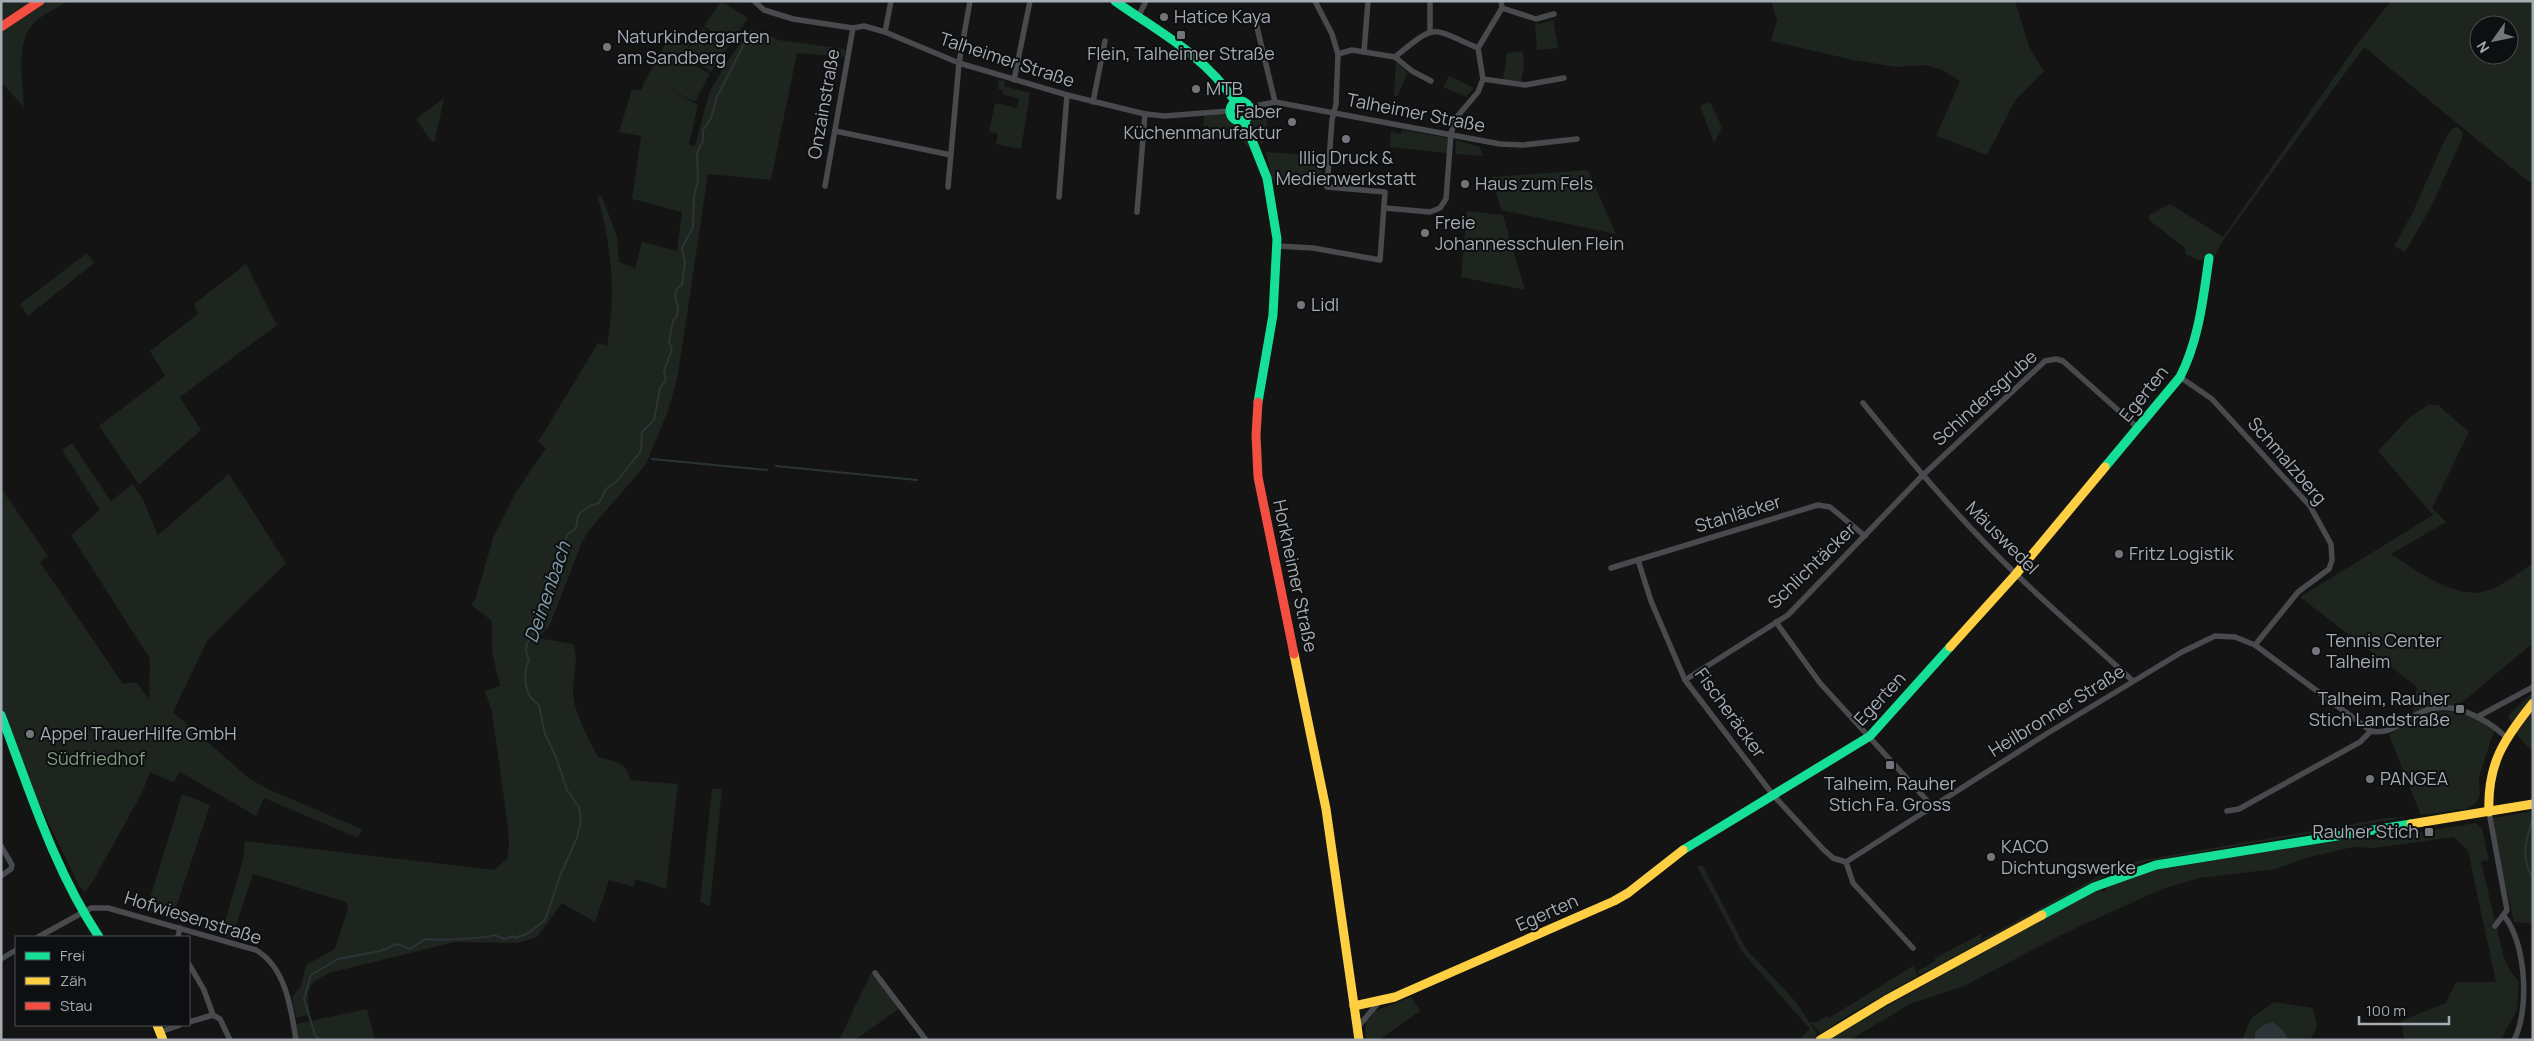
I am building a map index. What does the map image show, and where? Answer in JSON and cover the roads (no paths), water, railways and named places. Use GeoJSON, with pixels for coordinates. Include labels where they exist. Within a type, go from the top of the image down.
{"type":"FeatureCollection","features":[{"type":"Feature","properties":{"kind":"main road"},"geometry":{"type":"LineString","coordinates":[[1,27],[40,1]]}},
{"type":"Feature","properties":{"kind":"main road"},"geometry":{"type":"LineString","coordinates":[[1115,1],[1198,56],[1221,81],[1235,102]]}},
{"type":"Feature","properties":{"kind":"main road"},"geometry":{"type":"LineString","coordinates":[[1242,100],[1250,107],[1250,113],[1244,120],[1234,120],[1229,111],[1235,102],[1242,100]]}},
{"type":"Feature","properties":{"kind":"main road","name":"Horkheimer Straße"},"geometry":{"type":"LineString","coordinates":[[1244,120],[1267,178],[1277,246],[1273,315],[1258,399],[1256,435],[1258,477],[1334,852],[1359,1040]]}},
{"type":"Feature","properties":{"kind":"main road","name":"Egerten"},"geometry":{"type":"LineString","coordinates":[[1354,1006],[1380,1002],[1614,901],[1628,893],[1694,841],[1870,736],[2016,574],[2180,376],[2191,350],[2202,305],[2209,258]]}},
{"type":"Feature","properties":{"kind":"main road"},"geometry":{"type":"LineString","coordinates":[[2489,812],[2488,784],[2496,755],[2506,736],[2533,703]]}},
{"type":"Feature","properties":{"kind":"main road"},"geometry":{"type":"LineString","coordinates":[[1,715],[51,848],[82,912],[98,936]]}},
{"type":"Feature","properties":{"kind":"main road"},"geometry":{"type":"LineString","coordinates":[[1820,1040],[1898,993],[2070,899],[2130,871],[2533,804]]}},
{"type":"Feature","properties":{"kind":"street","name":"Talheimer Straße"},"geometry":{"type":"LineString","coordinates":[[754,1],[764,10],[793,19],[852,28],[864,26],[885,32],[959,63],[1093,102],[1145,114],[1165,116],[1229,111]]}},
{"type":"Feature","properties":{"kind":"street"},"geometry":{"type":"LineString","coordinates":[[885,32],[891,1]]}},
{"type":"Feature","properties":{"kind":"street"},"geometry":{"type":"LineString","coordinates":[[948,188],[959,63],[970,1]]}},
{"type":"Feature","properties":{"kind":"street"},"geometry":{"type":"LineString","coordinates":[[1014,80],[1030,1]]}},
{"type":"Feature","properties":{"kind":"street"},"geometry":{"type":"LineString","coordinates":[[1138,17],[1146,1]]}},
{"type":"Feature","properties":{"kind":"street"},"geometry":{"type":"LineString","coordinates":[[1277,246],[1313,248],[1380,260],[1385,192],[1327,187],[1338,54],[1332,34],[1315,1]]}},
{"type":"Feature","properties":{"kind":"street"},"geometry":{"type":"LineString","coordinates":[[1364,52],[1368,1]]}},
{"type":"Feature","properties":{"kind":"street"},"geometry":{"type":"LineString","coordinates":[[1430,1],[1430,31]]}},
{"type":"Feature","properties":{"kind":"street"},"geometry":{"type":"LineString","coordinates":[[1385,208],[1430,212],[1440,208],[1446,199],[1451,133],[1456,118],[1478,92],[1483,80],[1478,48],[1502,5],[1536,19],[1554,14]]}},
{"type":"Feature","properties":{"kind":"street"},"geometry":{"type":"LineString","coordinates":[[1255,20],[1275,102]]}},
{"type":"Feature","properties":{"kind":"street","name":"Onzainstraße"},"geometry":{"type":"LineString","coordinates":[[825,186],[852,28]]}},
{"type":"Feature","properties":{"kind":"street"},"geometry":{"type":"LineString","coordinates":[[1395,57],[1430,31],[1437,30],[1478,48]]}},
{"type":"Feature","properties":{"kind":"street"},"geometry":{"type":"LineString","coordinates":[[1093,102],[1105,41]]}},
{"type":"Feature","properties":{"kind":"street"},"geometry":{"type":"LineString","coordinates":[[1338,54],[1352,50],[1395,57],[1412,71],[1431,80]]}},
{"type":"Feature","properties":{"kind":"street"},"geometry":{"type":"LineString","coordinates":[[1483,80],[1525,85],[1564,78]]}},
{"type":"Feature","properties":{"kind":"street"},"geometry":{"type":"LineString","coordinates":[[1059,196],[1067,95]]}},
{"type":"Feature","properties":{"kind":"street","name":"Talheimer Straße"},"geometry":{"type":"LineString","coordinates":[[1250,107],[1275,102],[1451,133],[1500,144],[1523,145],[1577,138]]}},
{"type":"Feature","properties":{"kind":"street"},"geometry":{"type":"LineString","coordinates":[[1137,212],[1145,114]]}},
{"type":"Feature","properties":{"kind":"street"},"geometry":{"type":"LineString","coordinates":[[834,131],[952,155]]}},
{"type":"Feature","properties":{"kind":"street","name":"Schindersgrube"},"geometry":{"type":"LineString","coordinates":[[1922,476],[2045,361],[2050,359],[2062,360],[2138,428]]}},
{"type":"Feature","properties":{"kind":"street","name":"Schmalzberg"},"geometry":{"type":"LineString","coordinates":[[2180,376],[2212,399],[2310,506],[2331,544],[2332,560],[2329,569],[2298,592],[2255,645]]}},
{"type":"Feature","properties":{"kind":"street","name":"Mäuswedel"},"geometry":{"type":"LineString","coordinates":[[1863,403],[1922,476],[2016,574],[2133,681]]}},
{"type":"Feature","properties":{"kind":"street","name":"Schlichtäcker"},"geometry":{"type":"LineString","coordinates":[[1686,680],[1788,615],[1922,476]]}},
{"type":"Feature","properties":{"kind":"street","name":"Stahläcker"},"geometry":{"type":"LineString","coordinates":[[1611,568],[1818,505],[1830,507],[1865,536]]}},
{"type":"Feature","properties":{"kind":"street","name":"Fischeräcker"},"geometry":{"type":"LineString","coordinates":[[1638,560],[1651,601],[1686,680],[1773,795]]}},
{"type":"Feature","properties":{"kind":"street"},"geometry":{"type":"LineString","coordinates":[[1776,622],[1820,683],[1933,807]]}},
{"type":"Feature","properties":{"kind":"street","name":"Heilbronner Straße"},"geometry":{"type":"LineString","coordinates":[[1846,862],[2133,681],[2215,636],[2235,636],[2255,645],[2371,731]]}},
{"type":"Feature","properties":{"kind":"street"},"geometry":{"type":"LineString","coordinates":[[2479,716],[2533,687]]}},
{"type":"Feature","properties":{"kind":"street"},"geometry":{"type":"LineString","coordinates":[[2227,810],[2239,809],[2360,742],[2371,731],[2380,733],[2388,731],[2425,711],[2456,710],[2479,716],[2506,736]]}},
{"type":"Feature","properties":{"kind":"street"},"geometry":{"type":"LineString","coordinates":[[1773,795],[1823,849],[1833,858],[1846,862],[1853,883],[1913,948]]}},
{"type":"Feature","properties":{"kind":"street"},"geometry":{"type":"LineString","coordinates":[[2489,812],[2507,910],[2496,926]]}},
{"type":"Feature","properties":{"kind":"street"},"geometry":{"type":"LineString","coordinates":[[1,846],[12,862],[11,870],[1,876]]}},
{"type":"Feature","properties":{"kind":"street","name":"Hofwiesenstraße"},"geometry":{"type":"LineString","coordinates":[[82,912],[90,908],[118,909],[256,950],[271,960],[281,976],[296,1040]]}},
{"type":"Feature","properties":{"kind":"street"},"geometry":{"type":"LineString","coordinates":[[40,936],[82,912]]}},
{"type":"Feature","properties":{"kind":"street"},"geometry":{"type":"LineString","coordinates":[[2504,916],[2513,933],[2524,982],[2523,1014],[2514,1040]]}},
{"type":"Feature","properties":{"kind":"street"},"geometry":{"type":"LineString","coordinates":[[178,936],[180,928]]}},
{"type":"Feature","properties":{"kind":"street"},"geometry":{"type":"LineString","coordinates":[[1,959],[15,951]]}},
{"type":"Feature","properties":{"kind":"street"},"geometry":{"type":"LineString","coordinates":[[190,966],[204,990],[213,1015],[220,1019],[230,1040]]}},
{"type":"Feature","properties":{"kind":"street"},"geometry":{"type":"LineString","coordinates":[[875,973],[926,1040]]}},
{"type":"Feature","properties":{"kind":"street","name":"Egerten"},"geometry":{"type":"LineString","coordinates":[[1357,1028],[1380,1002]]}},
{"type":"Feature","properties":{"kind":"street"},"geometry":{"type":"LineString","coordinates":[[190,1022],[213,1015]]}},
{"type":"Feature","properties":{"kind":"street"},"geometry":{"type":"LineString","coordinates":[[160,1032],[177,1026]]}},
{"type":"Feature","properties":{"kind":"waterway","name":"Deinenbach"},"geometry":{"type":"LineString","coordinates":[[320,1040],[315,1035],[304,999],[311,975],[338,959],[380,951],[397,944],[410,949],[425,939],[460,939],[494,935],[505,939],[513,936],[516,938],[528,933],[545,920],[560,876],[577,838],[581,820],[579,807],[567,790],[556,757],[545,734],[539,705],[527,690],[525,678],[529,659],[526,652],[527,643],[539,625],[551,583],[558,575],[558,560],[567,535],[576,528],[578,516],[581,512],[599,503],[606,489],[617,481],[641,451],[642,432],[654,420],[660,388],[666,380],[664,371],[672,349],[669,342],[673,321],[677,316],[678,308],[675,295],[677,289],[682,284],[685,263],[682,248],[693,227],[694,196],[698,181],[697,154],[703,140],[703,130],[711,118],[717,97],[745,42]]}},
{"type":"Feature","properties":{"kind":"waterway"},"geometry":{"type":"LineString","coordinates":[[652,459],[767,470]]}},
{"type":"Feature","properties":{"kind":"waterway"},"geometry":{"type":"LineString","coordinates":[[776,466],[917,480]]}},
{"type":"Feature","properties":{"kind":"waterway"},"geometry":{"type":"LineString","coordinates":[[2533,818],[2526,841],[2525,856],[2533,878]]}},
{"type":"Feature","properties":{"kind":"place","name":"Hatice Kaya"},"geometry":{"type":"Point","coordinates":[1164,17]}},
{"type":"Feature","properties":{"kind":"place","name":"Flein, Talheimer Straße"},"geometry":{"type":"Point","coordinates":[1181,35]}},
{"type":"Feature","properties":{"kind":"place","name":"Naturkindergarten am Sandberg"},"geometry":{"type":"Point","coordinates":[607,47]}},
{"type":"Feature","properties":{"kind":"place","name":"MTB"},"geometry":{"type":"Point","coordinates":[1196,89]}},
{"type":"Feature","properties":{"kind":"place","name":"Faber Küchenmanufaktur"},"geometry":{"type":"Point","coordinates":[1292,122]}},
{"type":"Feature","properties":{"kind":"place","name":"Illig Druck & Medienwerkstatt"},"geometry":{"type":"Point","coordinates":[1346,139]}},
{"type":"Feature","properties":{"kind":"place","name":"Haus zum Fels"},"geometry":{"type":"Point","coordinates":[1465,184]}},
{"type":"Feature","properties":{"kind":"place","name":"Freie Johannesschulen Flein"},"geometry":{"type":"Point","coordinates":[1425,233]}},
{"type":"Feature","properties":{"kind":"place","name":"Lidl"},"geometry":{"type":"Point","coordinates":[1301,305]}},
{"type":"Feature","properties":{"kind":"place","name":"Fritz Logistik"},"geometry":{"type":"Point","coordinates":[2119,554]}},
{"type":"Feature","properties":{"kind":"place","name":"Tennis Center Talheim"},"geometry":{"type":"Point","coordinates":[2316,651]}},
{"type":"Feature","properties":{"kind":"place","name":"Talheim, Rauher Stich Landstraße"},"geometry":{"type":"Point","coordinates":[2460,709]}},
{"type":"Feature","properties":{"kind":"place","name":"Appel TrauerHilfe GmbH"},"geometry":{"type":"Point","coordinates":[30,734]}},
{"type":"Feature","properties":{"kind":"place","name":"Talheim, Rauher Stich Fa. Gross"},"geometry":{"type":"Point","coordinates":[1890,765]}},
{"type":"Feature","properties":{"kind":"place","name":"PANGEA"},"geometry":{"type":"Point","coordinates":[2370,779]}},
{"type":"Feature","properties":{"kind":"place","name":"Rauher Stich"},"geometry":{"type":"Point","coordinates":[2429,832]}},
{"type":"Feature","properties":{"kind":"place","name":"KACO Dichtungswerke"},"geometry":{"type":"Point","coordinates":[1991,857]}},
{"type":"Feature","properties":{"kind":"park label","name":"Südfriedhof"},"geometry":{"type":"Point","coordinates":[96,759]}}]}
